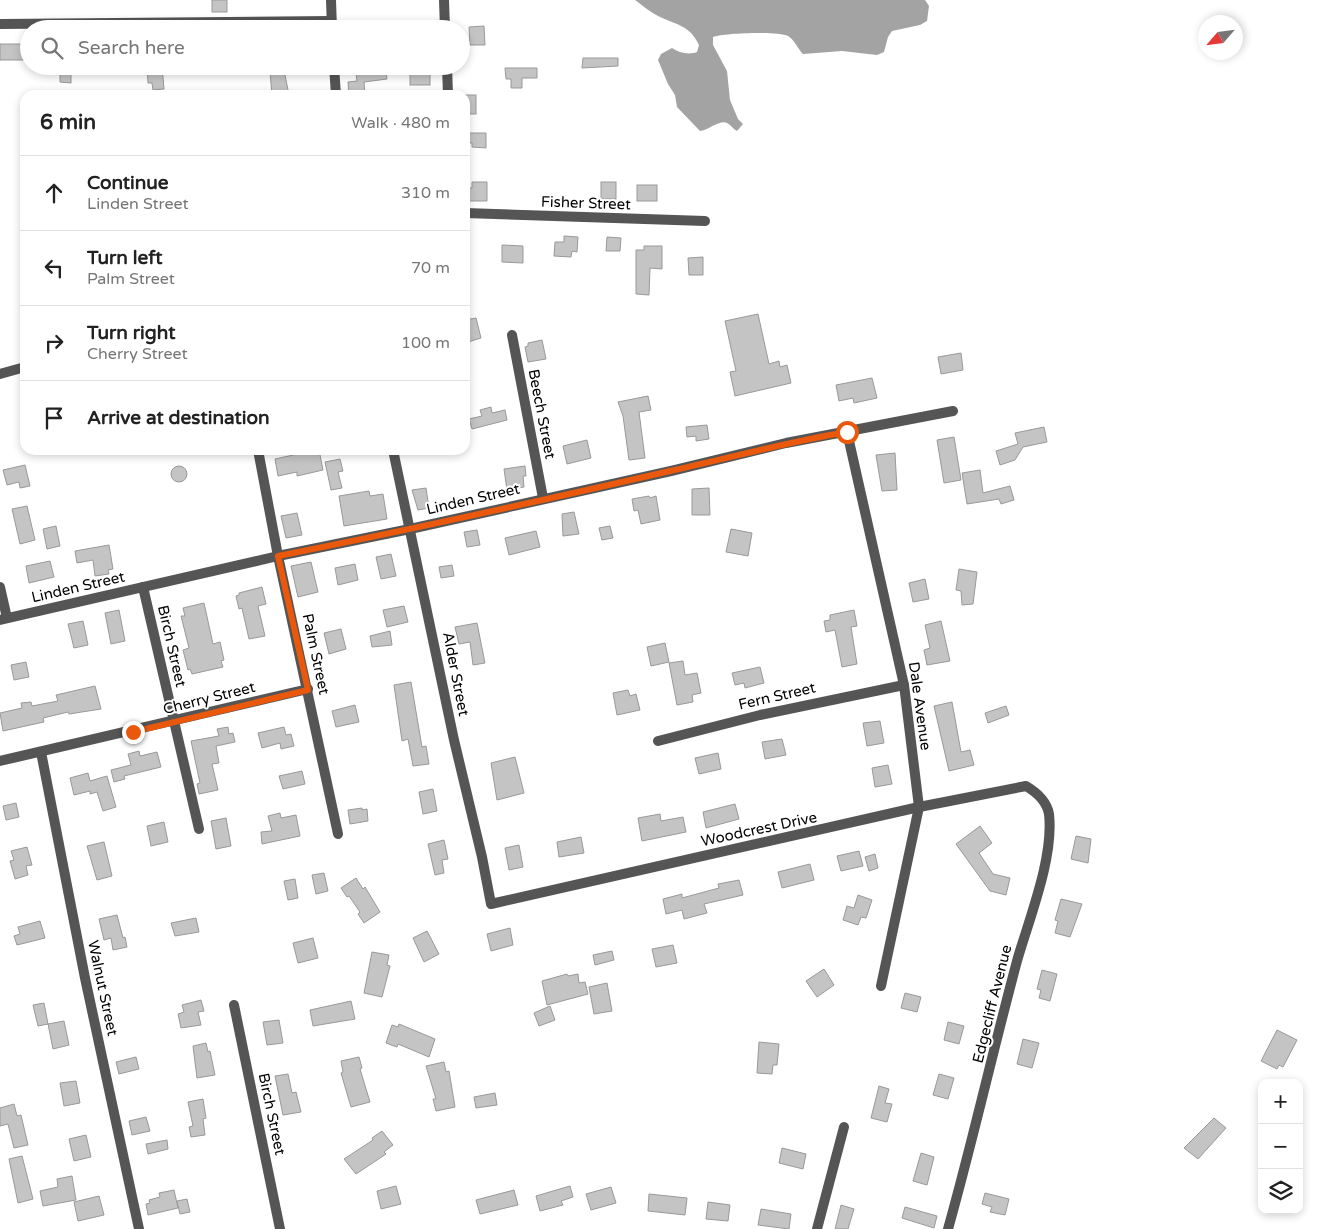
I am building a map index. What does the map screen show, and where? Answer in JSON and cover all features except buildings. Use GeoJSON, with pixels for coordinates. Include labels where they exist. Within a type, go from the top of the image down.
{"type":"FeatureCollection","features":[{"type":"Feature","properties":{"kind":"street"},"geometry":{"type":"LineString","coordinates":[[331,0],[332,20]]}},
{"type":"Feature","properties":{"kind":"street"},"geometry":{"type":"LineString","coordinates":[[444,0],[445,20]]}},
{"type":"Feature","properties":{"kind":"street"},"geometry":{"type":"LineString","coordinates":[[0,24],[20,24]]}},
{"type":"Feature","properties":{"kind":"street"},"geometry":{"type":"LineString","coordinates":[[335,75],[336,90]]}},
{"type":"Feature","properties":{"kind":"street"},"geometry":{"type":"LineString","coordinates":[[447,75],[448,90]]}},
{"type":"Feature","properties":{"kind":"street","name":"Fisher Street"},"geometry":{"type":"LineString","coordinates":[[470,213],[705,221]]}},
{"type":"Feature","properties":{"kind":"street","name":"Beech Street"},"geometry":{"type":"LineString","coordinates":[[512,335],[543,498]]}},
{"type":"Feature","properties":{"kind":"street"},"geometry":{"type":"LineString","coordinates":[[0,374],[20,368]]}},
{"type":"Feature","properties":{"kind":"street","name":"Linden Street"},"geometry":{"type":"LineString","coordinates":[[3,619],[278,556],[410,529],[671,471],[786,443],[953,411]]}},
{"type":"Feature","properties":{"kind":"street","name":"Dale Avenue"},"geometry":{"type":"LineString","coordinates":[[847,432],[904,685],[919,808],[881,986]]}},
{"type":"Feature","properties":{"kind":"street","name":"Palm Street"},"geometry":{"type":"LineString","coordinates":[[259,455],[278,556],[338,834]]}},
{"type":"Feature","properties":{"kind":"street","name":"Alder Street"},"geometry":{"type":"LineString","coordinates":[[394,455],[458,759],[482,856],[491,904]]}},
{"type":"Feature","properties":{"kind":"street"},"geometry":{"type":"LineString","coordinates":[[0,587],[3,619]]}},
{"type":"Feature","properties":{"kind":"street","name":"Birch Street"},"geometry":{"type":"LineString","coordinates":[[143,587],[199,829]]}},
{"type":"Feature","properties":{"kind":"street","name":"Fern Street"},"geometry":{"type":"LineString","coordinates":[[658,741],[760,715],[904,685]]}},
{"type":"Feature","properties":{"kind":"street","name":"Cherry Street"},"geometry":{"type":"LineString","coordinates":[[0,761],[308,690]]}},
{"type":"Feature","properties":{"kind":"street","name":"Walnut Street"},"geometry":{"type":"LineString","coordinates":[[41,752],[85,978],[139,1229]]}},
{"type":"Feature","properties":{"kind":"street","name":"Woodcrest Drive"},"geometry":{"type":"LineString","coordinates":[[491,904],[919,808],[1026,786],[1033,790]]}},
{"type":"Feature","properties":{"kind":"street","name":"Edgecliff Avenue"},"geometry":{"type":"LineString","coordinates":[[948,1229],[1015,970],[1039,889],[1049,836],[1049,812],[1037,792],[1033,790]]}},
{"type":"Feature","properties":{"kind":"street","name":"Birch Street"},"geometry":{"type":"LineString","coordinates":[[234,1005],[280,1229]]}},
{"type":"Feature","properties":{"kind":"street"},"geometry":{"type":"LineString","coordinates":[[817,1229],[844,1127]]}},
{"type":"Feature","properties":{"kind":"shaded area"},"geometry":{"type":"Polygon","coordinates":[[[635,0],[925,0],[929,6],[927,21],[920,25],[892,31],[888,37],[884,52],[877,55],[842,51],[803,54],[790,37],[773,33],[728,34],[713,37],[713,45],[727,71],[730,100],[738,119],[743,124],[737,131],[724,122],[700,131],[677,107],[675,95],[658,60],[661,54],[672,48],[681,52],[691,53],[697,52],[699,45],[687,29],[655,14],[635,0]]]}},
{"type":"Feature","properties":{"kind":"route"},"geometry":{"type":"LineString","coordinates":[[133,732],[308,690],[278,556],[410,529],[671,471],[786,443],[847,432]]}}]}
